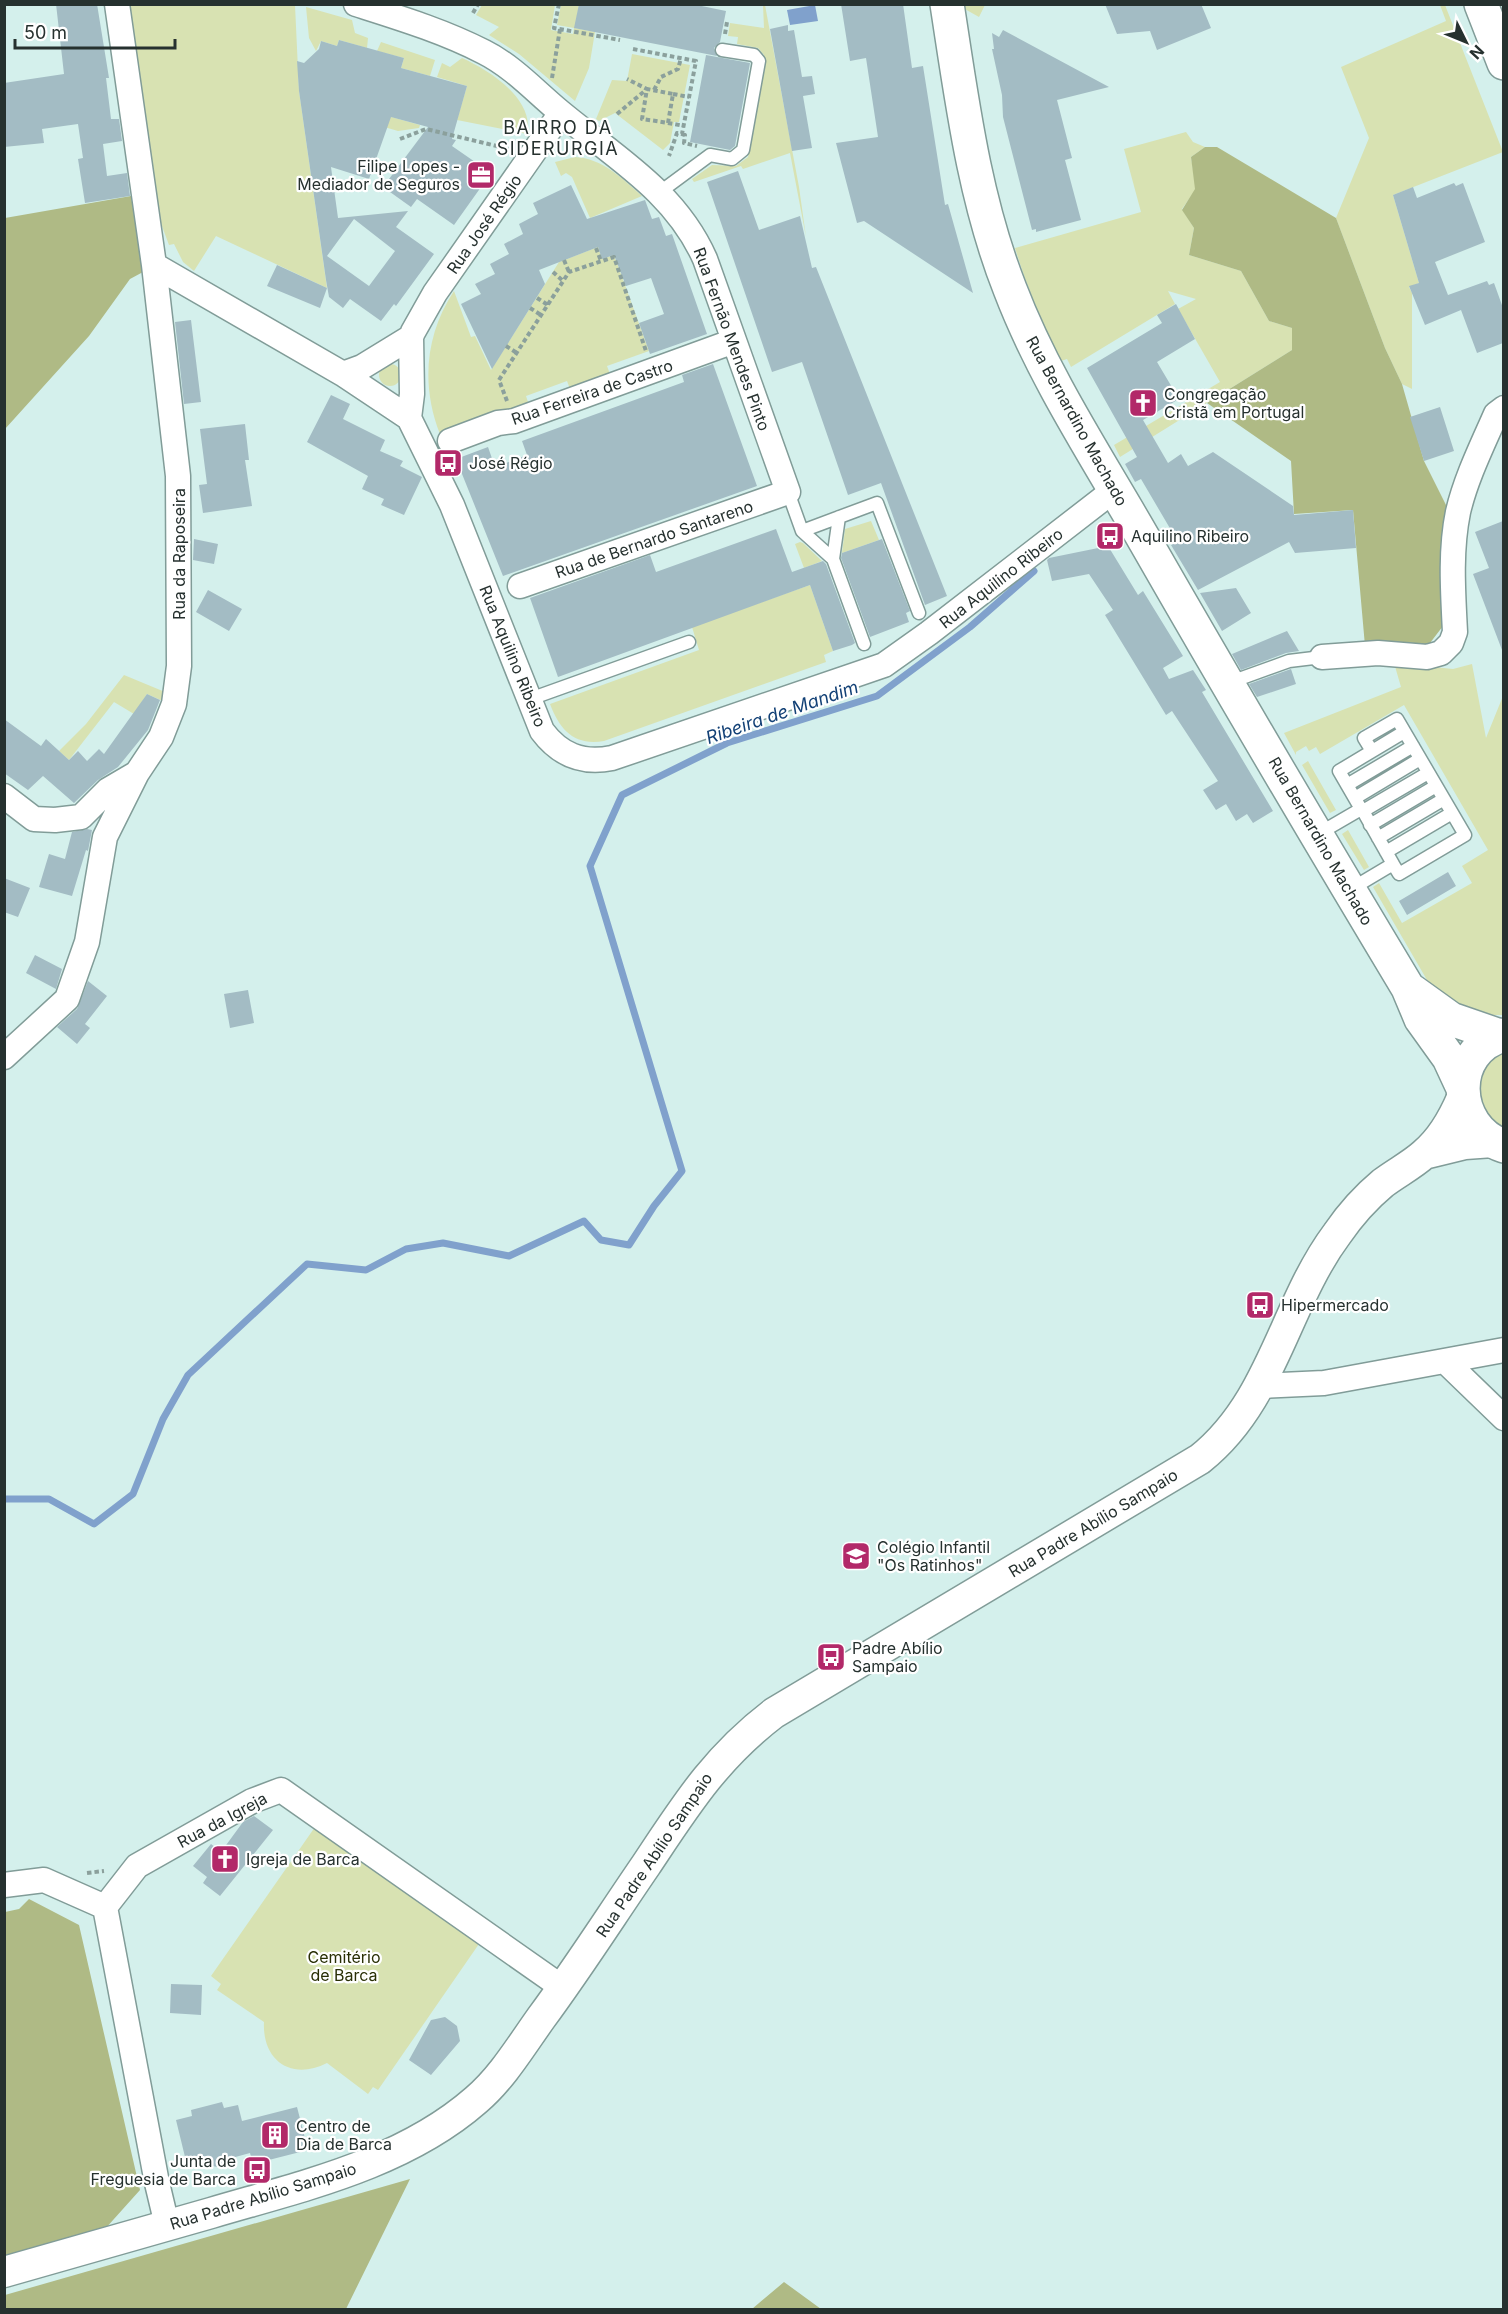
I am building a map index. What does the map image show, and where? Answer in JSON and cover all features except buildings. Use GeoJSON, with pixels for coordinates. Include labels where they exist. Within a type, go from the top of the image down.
{"type":"FeatureCollection","features":[{"type":"Feature","properties":{"kind":"main road","name":"Rua Bernardino Machado"},"geometry":{"type":"LineString","coordinates":[[946,4],[976,177],[999,260],[1038,352],[1114,490],[1408,988],[1420,1019],[1449,1058],[1462,1092],[1467,1116],[1478,1131],[1498,1144]]}},
{"type":"Feature","properties":{"kind":"main road"},"geometry":{"type":"LineString","coordinates":[[1481,4],[1503,63]]}},
{"type":"Feature","properties":{"kind":"main road","name":"Rua Bernardino Machado"},"geometry":{"type":"LineString","coordinates":[[1408,988],[1451,1019],[1502,1035]]}},
{"type":"Feature","properties":{"kind":"main road"},"geometry":{"type":"LineString","coordinates":[[1462,1092],[1465,1070],[1473,1055],[1485,1043],[1502,1035]]}},
{"type":"Feature","properties":{"kind":"street","name":"Rua da Raposeira"},"geometry":{"type":"LineString","coordinates":[[4,1057],[67,999],[87,942],[105,837],[137,773],[161,736],[174,704],[179,666],[178,476],[154,265],[117,4]]}},
{"type":"Feature","properties":{"kind":"street","name":"Rua Fernão Mendes Pinto"},"geometry":{"type":"LineString","coordinates":[[356,4],[428,27],[486,53],[660,192],[677,211],[700,248],[788,492]]}},
{"type":"Feature","properties":{"kind":"street","name":"Rua José Régio"},"geometry":{"type":"LineString","coordinates":[[409,418],[412,394],[411,337],[435,293],[561,113]]}},
{"type":"Feature","properties":{"kind":"street"},"geometry":{"type":"LineString","coordinates":[[154,265],[343,374],[409,418]]}},
{"type":"Feature","properties":{"kind":"street","name":"Rua José Régio"},"geometry":{"type":"LineString","coordinates":[[343,374],[362,367],[411,337]]}},
{"type":"Feature","properties":{"kind":"street","name":"Rua Ferreira de Castro"},"geometry":{"type":"LineString","coordinates":[[450,441],[734,342]]}},
{"type":"Feature","properties":{"kind":"street"},"geometry":{"type":"LineString","coordinates":[[1322,657],[1378,653],[1427,657],[1442,654],[1451,643],[1455,632],[1454,544],[1458,512],[1470,473],[1496,414],[1503,408]]}},
{"type":"Feature","properties":{"kind":"street","name":"Rua Aquilino Ribeiro"},"geometry":{"type":"LineString","coordinates":[[409,418],[452,505],[542,730],[549,741],[570,756],[601,760],[884,665],[1114,490]]}},
{"type":"Feature","properties":{"kind":"street","name":"Rua de Bernardo Santareno"},"geometry":{"type":"LineString","coordinates":[[520,586],[788,492]]}},
{"type":"Feature","properties":{"kind":"street"},"geometry":{"type":"LineString","coordinates":[[4,796],[34,819],[55,820],[81,817],[108,790],[137,773]]}},
{"type":"Feature","properties":{"kind":"street"},"geometry":{"type":"LineString","coordinates":[[1425,1154],[1445,1132],[1462,1092]]}},
{"type":"Feature","properties":{"kind":"street"},"geometry":{"type":"LineString","coordinates":[[1425,1154],[1465,1144],[1498,1144]]}},
{"type":"Feature","properties":{"kind":"street","name":"Rua Padre Abílio Sampaio"},"geometry":{"type":"LineString","coordinates":[[4,2272],[270,2196],[402,2150],[443,2126],[478,2099],[504,2069],[563,1988],[702,1781],[749,1732],[774,1713],[1200,1460],[1219,1444],[1235,1424],[1259,1386],[1334,1237],[1356,1208],[1383,1183],[1425,1154]]}},
{"type":"Feature","properties":{"kind":"street"},"geometry":{"type":"LineString","coordinates":[[1259,1386],[1324,1383],[1503,1350]]}},
{"type":"Feature","properties":{"kind":"street"},"geometry":{"type":"LineString","coordinates":[[1446,1362],[1503,1418]]}},
{"type":"Feature","properties":{"kind":"street","name":"Rua da Igreja"},"geometry":{"type":"LineString","coordinates":[[137,1866],[252,1801],[281,1790],[563,1988]]}},
{"type":"Feature","properties":{"kind":"street"},"geometry":{"type":"LineString","coordinates":[[137,1866],[105,1907],[167,2225]]}},
{"type":"Feature","properties":{"kind":"street"},"geometry":{"type":"LineString","coordinates":[[4,1885],[44,1880],[105,1907]]}},
{"type":"Feature","properties":{"kind":"lane"},"geometry":{"type":"LineString","coordinates":[[660,192],[710,155],[732,159],[743,150],[759,62],[754,55],[722,50]]}},
{"type":"Feature","properties":{"kind":"lane","name":"Rua Fernão Mendes Pinto"},"geometry":{"type":"LineString","coordinates":[[788,492],[802,531],[833,559],[864,644]]}},
{"type":"Feature","properties":{"kind":"lane"},"geometry":{"type":"LineString","coordinates":[[802,531],[878,503],[919,613]]}},
{"type":"Feature","properties":{"kind":"lane","name":"Rua Fernão Mendes Pinto"},"geometry":{"type":"LineString","coordinates":[[833,559],[839,517]]}},
{"type":"Feature","properties":{"kind":"lane"},"geometry":{"type":"LineString","coordinates":[[530,699],[689,642]]}},
{"type":"Feature","properties":{"kind":"lane"},"geometry":{"type":"LineString","coordinates":[[1228,683],[1289,661],[1322,657]]}},
{"type":"Feature","properties":{"kind":"lane"},"geometry":{"type":"LineString","coordinates":[[1397,719],[1413,746],[1465,835],[1399,874],[1339,771],[1372,751],[1364,738],[1397,719]]}},
{"type":"Feature","properties":{"kind":"lane"},"geometry":{"type":"LineString","coordinates":[[1347,785],[1413,746]]}},
{"type":"Feature","properties":{"kind":"lane"},"geometry":{"type":"LineString","coordinates":[[1355,798],[1420,759]]}},
{"type":"Feature","properties":{"kind":"lane"},"geometry":{"type":"LineString","coordinates":[[1317,835],[1428,772]]}},
{"type":"Feature","properties":{"kind":"lane"},"geometry":{"type":"LineString","coordinates":[[1370,825],[1436,786]]}},
{"type":"Feature","properties":{"kind":"lane"},"geometry":{"type":"LineString","coordinates":[[1378,838],[1444,799]]}},
{"type":"Feature","properties":{"kind":"lane"},"geometry":{"type":"LineString","coordinates":[[1386,852],[1452,813]]}},
{"type":"Feature","properties":{"kind":"lane"},"geometry":{"type":"LineString","coordinates":[[1350,890],[1393,864]]}},
{"type":"Feature","properties":{"kind":"path"},"geometry":{"type":"LineString","coordinates":[[473,13],[478,4]]}},
{"type":"Feature","properties":{"kind":"path"},"geometry":{"type":"LineString","coordinates":[[559,4],[554,28],[620,40]]}},
{"type":"Feature","properties":{"kind":"path"},"geometry":{"type":"LineString","coordinates":[[552,81],[560,29]]}},
{"type":"Feature","properties":{"kind":"path"},"geometry":{"type":"LineString","coordinates":[[633,49],[696,61],[682,134],[685,135],[684,142],[694,144]]}},
{"type":"Feature","properties":{"kind":"path"},"geometry":{"type":"LineString","coordinates":[[654,90],[662,77],[678,69],[681,58]]}},
{"type":"Feature","properties":{"kind":"path"},"geometry":{"type":"LineString","coordinates":[[627,79],[647,89],[689,97]]}},
{"type":"Feature","properties":{"kind":"path"},"geometry":{"type":"LineString","coordinates":[[617,114],[647,89]]}},
{"type":"Feature","properties":{"kind":"path"},"geometry":{"type":"LineString","coordinates":[[647,89],[642,119],[684,126]]}},
{"type":"Feature","properties":{"kind":"path"},"geometry":{"type":"LineString","coordinates":[[668,123],[673,94]]}},
{"type":"Feature","properties":{"kind":"path"},"geometry":{"type":"LineString","coordinates":[[400,139],[426,129],[515,151]]}},
{"type":"Feature","properties":{"kind":"path"},"geometry":{"type":"LineString","coordinates":[[669,156],[677,133],[682,134]]}},
{"type":"Feature","properties":{"kind":"path"},"geometry":{"type":"LineString","coordinates":[[596,248],[601,261]]}},
{"type":"Feature","properties":{"kind":"path"},"geometry":{"type":"LineString","coordinates":[[514,420],[499,380],[569,272],[614,256],[646,352]]}},
{"type":"Feature","properties":{"kind":"path"},"geometry":{"type":"LineString","coordinates":[[564,260],[569,272]]}},
{"type":"Feature","properties":{"kind":"path"},"geometry":{"type":"LineString","coordinates":[[553,272],[563,281]]}},
{"type":"Feature","properties":{"kind":"path"},"geometry":{"type":"LineString","coordinates":[[537,298],[548,305]]}},
{"type":"Feature","properties":{"kind":"path"},"geometry":{"type":"LineString","coordinates":[[530,308],[541,315]]}},
{"type":"Feature","properties":{"kind":"path"},"geometry":{"type":"LineString","coordinates":[[506,346],[517,353]]}},
{"type":"Feature","properties":{"kind":"path"},"geometry":{"type":"LineString","coordinates":[[44,1880],[137,1866]]}},
{"type":"Feature","properties":{"kind":"green space"},"geometry":{"type":"Polygon","coordinates":[[[127,5],[295,5],[299,91],[327,288],[216,236],[194,271],[183,262],[174,244],[169,245],[156,210],[127,5]]]}},
{"type":"Feature","properties":{"kind":"green space"},"geometry":{"type":"Polygon","coordinates":[[[482,5],[555,5],[551,30],[573,34],[574,28],[557,25],[561,5],[579,5],[575,28],[595,32],[589,68],[575,101],[519,54],[489,35],[499,27],[476,15],[482,5]]]}},
{"type":"Feature","properties":{"kind":"green space"},"geometry":{"type":"Polygon","coordinates":[[[763,5],[765,5],[799,187],[806,237],[790,153],[694,182],[692,179],[712,165],[736,166],[748,157],[764,55],[758,48],[737,44],[738,37],[728,36],[730,23],[764,28],[763,5]]]}},
{"type":"Feature","properties":{"kind":"green space"},"geometry":{"type":"Polygon","coordinates":[[[963,5],[985,5],[979,17],[963,8],[963,5]]]}},
{"type":"Feature","properties":{"kind":"green space"},"geometry":{"type":"Polygon","coordinates":[[[1440,5],[1445,5],[1503,152],[1393,195],[1419,283],[1409,287],[1412,293],[1412,389],[1402,384],[1385,348],[1336,218],[1369,138],[1341,67],[1446,21],[1440,5]]]}},
{"type":"Feature","properties":{"kind":"green space"},"geometry":{"type":"Polygon","coordinates":[[[306,7],[352,20],[355,33],[368,38],[367,48],[339,40],[337,46],[321,41],[316,51],[309,38],[306,7]]]}},
{"type":"Feature","properties":{"kind":"green space"},"geometry":{"type":"Polygon","coordinates":[[[381,42],[435,60],[430,76],[401,68],[404,58],[377,51],[381,42]]]}},
{"type":"Feature","properties":{"kind":"green space"},"geometry":{"type":"Polygon","coordinates":[[[632,54],[690,65],[679,122],[674,122],[670,143],[663,150],[615,113],[599,121],[596,119],[612,80],[627,81],[632,54]]]}},
{"type":"Feature","properties":{"kind":"green space"},"geometry":{"type":"Polygon","coordinates":[[[462,58],[485,70],[508,87],[524,109],[528,121],[527,134],[457,120],[467,86],[437,77],[442,63],[450,67],[462,58]]]}},
{"type":"Feature","properties":{"kind":"green space"},"geometry":{"type":"Polygon","coordinates":[[[370,111],[420,125],[419,128],[398,131],[367,122],[370,111]]]}},
{"type":"Feature","properties":{"kind":"green space"},"geometry":{"type":"Polygon","coordinates":[[[1186,132],[1193,142],[1205,147],[1191,157],[1196,189],[1182,209],[1194,228],[1189,255],[1241,271],[1269,321],[1292,328],[1292,350],[1120,457],[1114,445],[1220,382],[1178,309],[1196,299],[1168,291],[1175,304],[1071,367],[1067,359],[1061,361],[1054,347],[1030,292],[1015,248],[1141,212],[1124,149],[1186,132]]]}},
{"type":"Feature","properties":{"kind":"green space"},"geometry":{"type":"Polygon","coordinates":[[[1205,147],[1217,147],[1336,218],[1385,348],[1402,384],[1424,461],[1446,505],[1443,626],[1430,643],[1418,646],[1365,646],[1353,510],[1294,514],[1291,461],[1207,403],[1292,350],[1292,328],[1269,321],[1241,271],[1189,255],[1194,228],[1182,210],[1195,189],[1191,157],[1205,147]]]}},
{"type":"Feature","properties":{"kind":"green space"},"geometry":{"type":"Polygon","coordinates":[[[575,157],[603,165],[620,176],[642,196],[590,218],[572,177],[566,173],[561,176],[555,162],[575,157]]]}},
{"type":"Feature","properties":{"kind":"green space"},"geometry":{"type":"Polygon","coordinates":[[[131,196],[143,272],[130,279],[89,336],[5,429],[5,218],[131,196]]]}},
{"type":"Feature","properties":{"kind":"green space"},"geometry":{"type":"Polygon","coordinates":[[[598,247],[602,259],[614,255],[649,351],[607,366],[610,374],[570,389],[567,381],[526,396],[528,402],[440,434],[430,398],[429,361],[437,325],[454,291],[471,337],[475,336],[491,370],[559,262],[598,247]]]}},
{"type":"Feature","properties":{"kind":"green space"},"geometry":{"type":"Polygon","coordinates":[[[386,364],[394,364],[401,371],[401,379],[394,386],[386,386],[379,379],[379,371],[386,364]]]}},
{"type":"Feature","properties":{"kind":"green space"},"geometry":{"type":"Polygon","coordinates":[[[871,521],[879,540],[842,553],[845,529],[871,521]]]}},
{"type":"Feature","properties":{"kind":"green space"},"geometry":{"type":"Polygon","coordinates":[[[800,542],[822,561],[804,568],[795,544],[800,542]]]}},
{"type":"Feature","properties":{"kind":"green space"},"geometry":{"type":"Polygon","coordinates":[[[810,585],[833,651],[824,655],[826,662],[604,741],[593,742],[576,738],[558,721],[550,704],[699,650],[692,627],[810,585]]]}},
{"type":"Feature","properties":{"kind":"green space"},"geometry":{"type":"Polygon","coordinates":[[[1394,663],[1453,669],[1472,664],[1486,738],[1503,696],[1503,1015],[1471,1010],[1452,1001],[1435,988],[1427,980],[1373,887],[1379,883],[1402,923],[1472,883],[1462,866],[1488,850],[1404,705],[1320,754],[1316,747],[1309,751],[1306,746],[1296,752],[1296,755],[1284,733],[1401,687],[1394,663]]]}},
{"type":"Feature","properties":{"kind":"green space"},"geometry":{"type":"Polygon","coordinates":[[[124,675],[165,692],[165,702],[147,694],[134,714],[114,702],[69,760],[59,751],[86,724],[124,675]]]}},
{"type":"Feature","properties":{"kind":"green space"},"geometry":{"type":"Polygon","coordinates":[[[1308,761],[1336,810],[1330,813],[1302,765],[1308,761]]]}},
{"type":"Feature","properties":{"kind":"green space"},"geometry":{"type":"Polygon","coordinates":[[[1348,830],[1369,867],[1364,870],[1342,834],[1348,830]]]}},
{"type":"Feature","properties":{"kind":"green space"},"geometry":{"type":"Polygon","coordinates":[[[1503,1049],[1503,1131],[1477,1104],[1480,1070],[1503,1049]]]}},
{"type":"Feature","properties":{"kind":"green space","name":"Cemitério de Barca"},"geometry":{"type":"Polygon","coordinates":[[[315,1827],[481,1941],[378,2090],[373,2087],[368,2094],[327,2063],[302,2070],[282,2064],[268,2047],[264,2022],[217,1990],[221,1984],[211,1976],[315,1827]]]}},
{"type":"Feature","properties":{"kind":"green space"},"geometry":{"type":"Polygon","coordinates":[[[29,1899],[79,1925],[140,2190],[105,2229],[5,2256],[5,1912],[19,1909],[29,1899]]]}},
{"type":"Feature","properties":{"kind":"green space"},"geometry":{"type":"Polygon","coordinates":[[[410,2179],[346,2309],[5,2309],[5,2295],[410,2179]]]}},
{"type":"Feature","properties":{"kind":"green space"},"geometry":{"type":"Polygon","coordinates":[[[784,2282],[821,2309],[752,2309],[784,2282]]]}},
{"type":"Feature","properties":{"kind":"water"},"geometry":{"type":"Polygon","coordinates":[[[815,5],[818,21],[790,25],[787,10],[815,5]]]}},
{"type":"Feature","properties":{"kind":"waterway","name":"Ribeira de Mandim"},"geometry":{"type":"LineString","coordinates":[[4,1499],[49,1499],[94,1524],[133,1494],[163,1419],[188,1375],[307,1264],[366,1270],[406,1249],[443,1243],[509,1256],[584,1221],[601,1240],[629,1245],[654,1206],[682,1171],[590,866],[622,795],[727,743],[877,696],[970,627],[1034,571]]}},
{"type":"Feature","properties":{"kind":"place","name":"Filipe Lopes - Mediador de Seguros"},"geometry":{"type":"Point","coordinates":[481,175]}},
{"type":"Feature","properties":{"kind":"place","name":"Congregação Cristã em Portugal"},"geometry":{"type":"Point","coordinates":[1143,403]}},
{"type":"Feature","properties":{"kind":"place","name":"José Régio"},"geometry":{"type":"Point","coordinates":[448,463]}},
{"type":"Feature","properties":{"kind":"place","name":"Aquilino Ribeiro"},"geometry":{"type":"Point","coordinates":[1110,536]}},
{"type":"Feature","properties":{"kind":"place","name":"Hipermercado"},"geometry":{"type":"Point","coordinates":[1260,1305]}},
{"type":"Feature","properties":{"kind":"place","name":"Colégio Infantil \"Os Ratinhos\""},"geometry":{"type":"Point","coordinates":[856,1556]}},
{"type":"Feature","properties":{"kind":"place","name":"Padre Abílio Sampaio"},"geometry":{"type":"Point","coordinates":[831,1657]}},
{"type":"Feature","properties":{"kind":"place","name":"Igreja de Barca"},"geometry":{"type":"Point","coordinates":[225,1859]}},
{"type":"Feature","properties":{"kind":"place","name":"Centro de Dia de Barca"},"geometry":{"type":"Point","coordinates":[275,2135]}},
{"type":"Feature","properties":{"kind":"place","name":"Junta de Freguesia de Barca"},"geometry":{"type":"Point","coordinates":[257,2170]}},
{"type":"Feature","properties":{"kind":"district","name":"BAIRRO DA SIDERURGIA"},"geometry":{"type":"Point","coordinates":[558,137]}}]}
